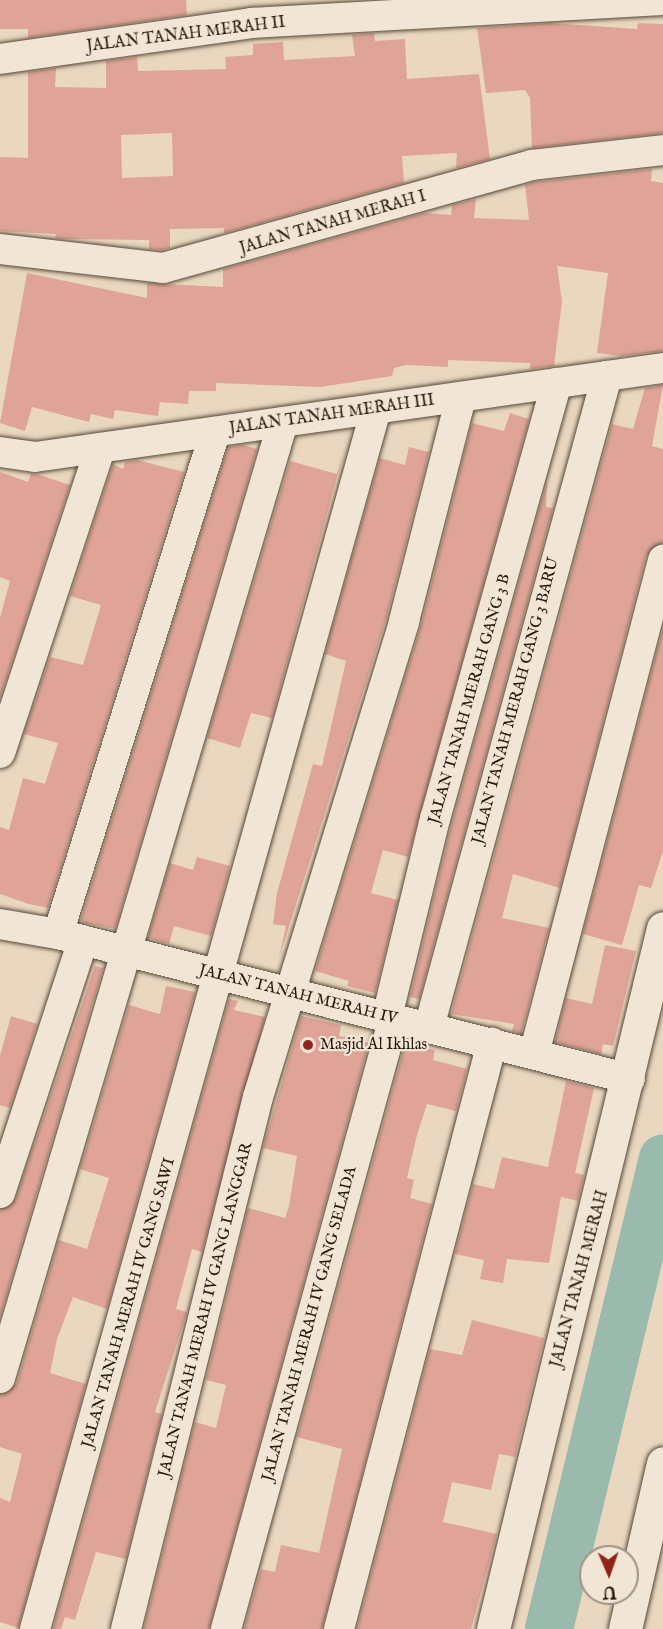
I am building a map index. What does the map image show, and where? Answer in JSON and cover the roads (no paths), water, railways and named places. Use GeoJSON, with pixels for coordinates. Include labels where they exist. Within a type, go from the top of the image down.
{"type":"FeatureCollection","features":[{"type":"Feature","properties":{"kind":"street","name":"JALAN TANAH MERAH II"},"geometry":{"type":"LineString","coordinates":[[0,59],[252,23],[660,0]]}},
{"type":"Feature","properties":{"kind":"street","name":"JALAN TANAH MERAH I"},"geometry":{"type":"LineString","coordinates":[[0,249],[163,267],[532,165],[663,150]]}},
{"type":"Feature","properties":{"kind":"street","name":"JALAN TANAH MERAH III"},"geometry":{"type":"LineString","coordinates":[[0,452],[35,457],[663,368]]}},
{"type":"Feature","properties":{"kind":"street","name":"JALAN TANAH MERAH GANG 3 BARU"},"geometry":{"type":"LineString","coordinates":[[429,1027],[607,376]]}},
{"type":"Feature","properties":{"kind":"street","name":"JALAN TANAH MERAH GANG 3 B"},"geometry":{"type":"LineString","coordinates":[[390,1017],[435,819],[557,383]]}},
{"type":"Feature","properties":{"kind":"street","name":"JALAN TANAH MERAH IV GANG LANGGAR"},"geometry":{"type":"LineString","coordinates":[[126,1629],[289,991],[300,968],[404,621],[461,397]]}},
{"type":"Feature","properties":{"kind":"street","name":"JALAN TANAH MERAH IV GANG SAWI"},"geometry":{"type":"LineString","coordinates":[[35,1629],[220,975],[376,409]]}},
{"type":"Feature","properties":{"kind":"street"},"geometry":{"type":"LineString","coordinates":[[0,1378],[125,951],[251,544],[283,422]]}},
{"type":"Feature","properties":{"kind":"street"},"geometry":{"type":"LineString","coordinates":[[0,1193],[215,432]]}},
{"type":"Feature","properties":{"kind":"street"},"geometry":{"type":"LineString","coordinates":[[0,753],[100,448]]}},
{"type":"Feature","properties":{"kind":"street"},"geometry":{"type":"LineString","coordinates":[[534,1054],[663,561]]}},
{"type":"Feature","properties":{"kind":"street","name":"JALAN TANAH MERAH IV"},"geometry":{"type":"LineString","coordinates":[[0,924],[71,937],[630,1079]]}},
{"type":"Feature","properties":{"kind":"street","name":"JALAN TANAH MERAH"},"geometry":{"type":"LineString","coordinates":[[493,1629],[630,1079],[663,928]]}},
{"type":"Feature","properties":{"kind":"street","name":"JALAN TANAH MERAH IV GANG SELADA"},"geometry":{"type":"LineString","coordinates":[[226,1629],[390,1017]]}},
{"type":"Feature","properties":{"kind":"street"},"geometry":{"type":"LineString","coordinates":[[339,1629],[492,1043]]}},
{"type":"Feature","properties":{"kind":"street"},"geometry":{"type":"LineString","coordinates":[[626,1629],[663,1463]]}},
{"type":"Feature","properties":{"kind":"waterway"},"geometry":{"type":"LineString","coordinates":[[549,1629],[663,1159]]}},
{"type":"Feature","properties":{"kind":"place","name":"Masjid Al Ikhlas"},"geometry":{"type":"Point","coordinates":[308,1045]}}]}
